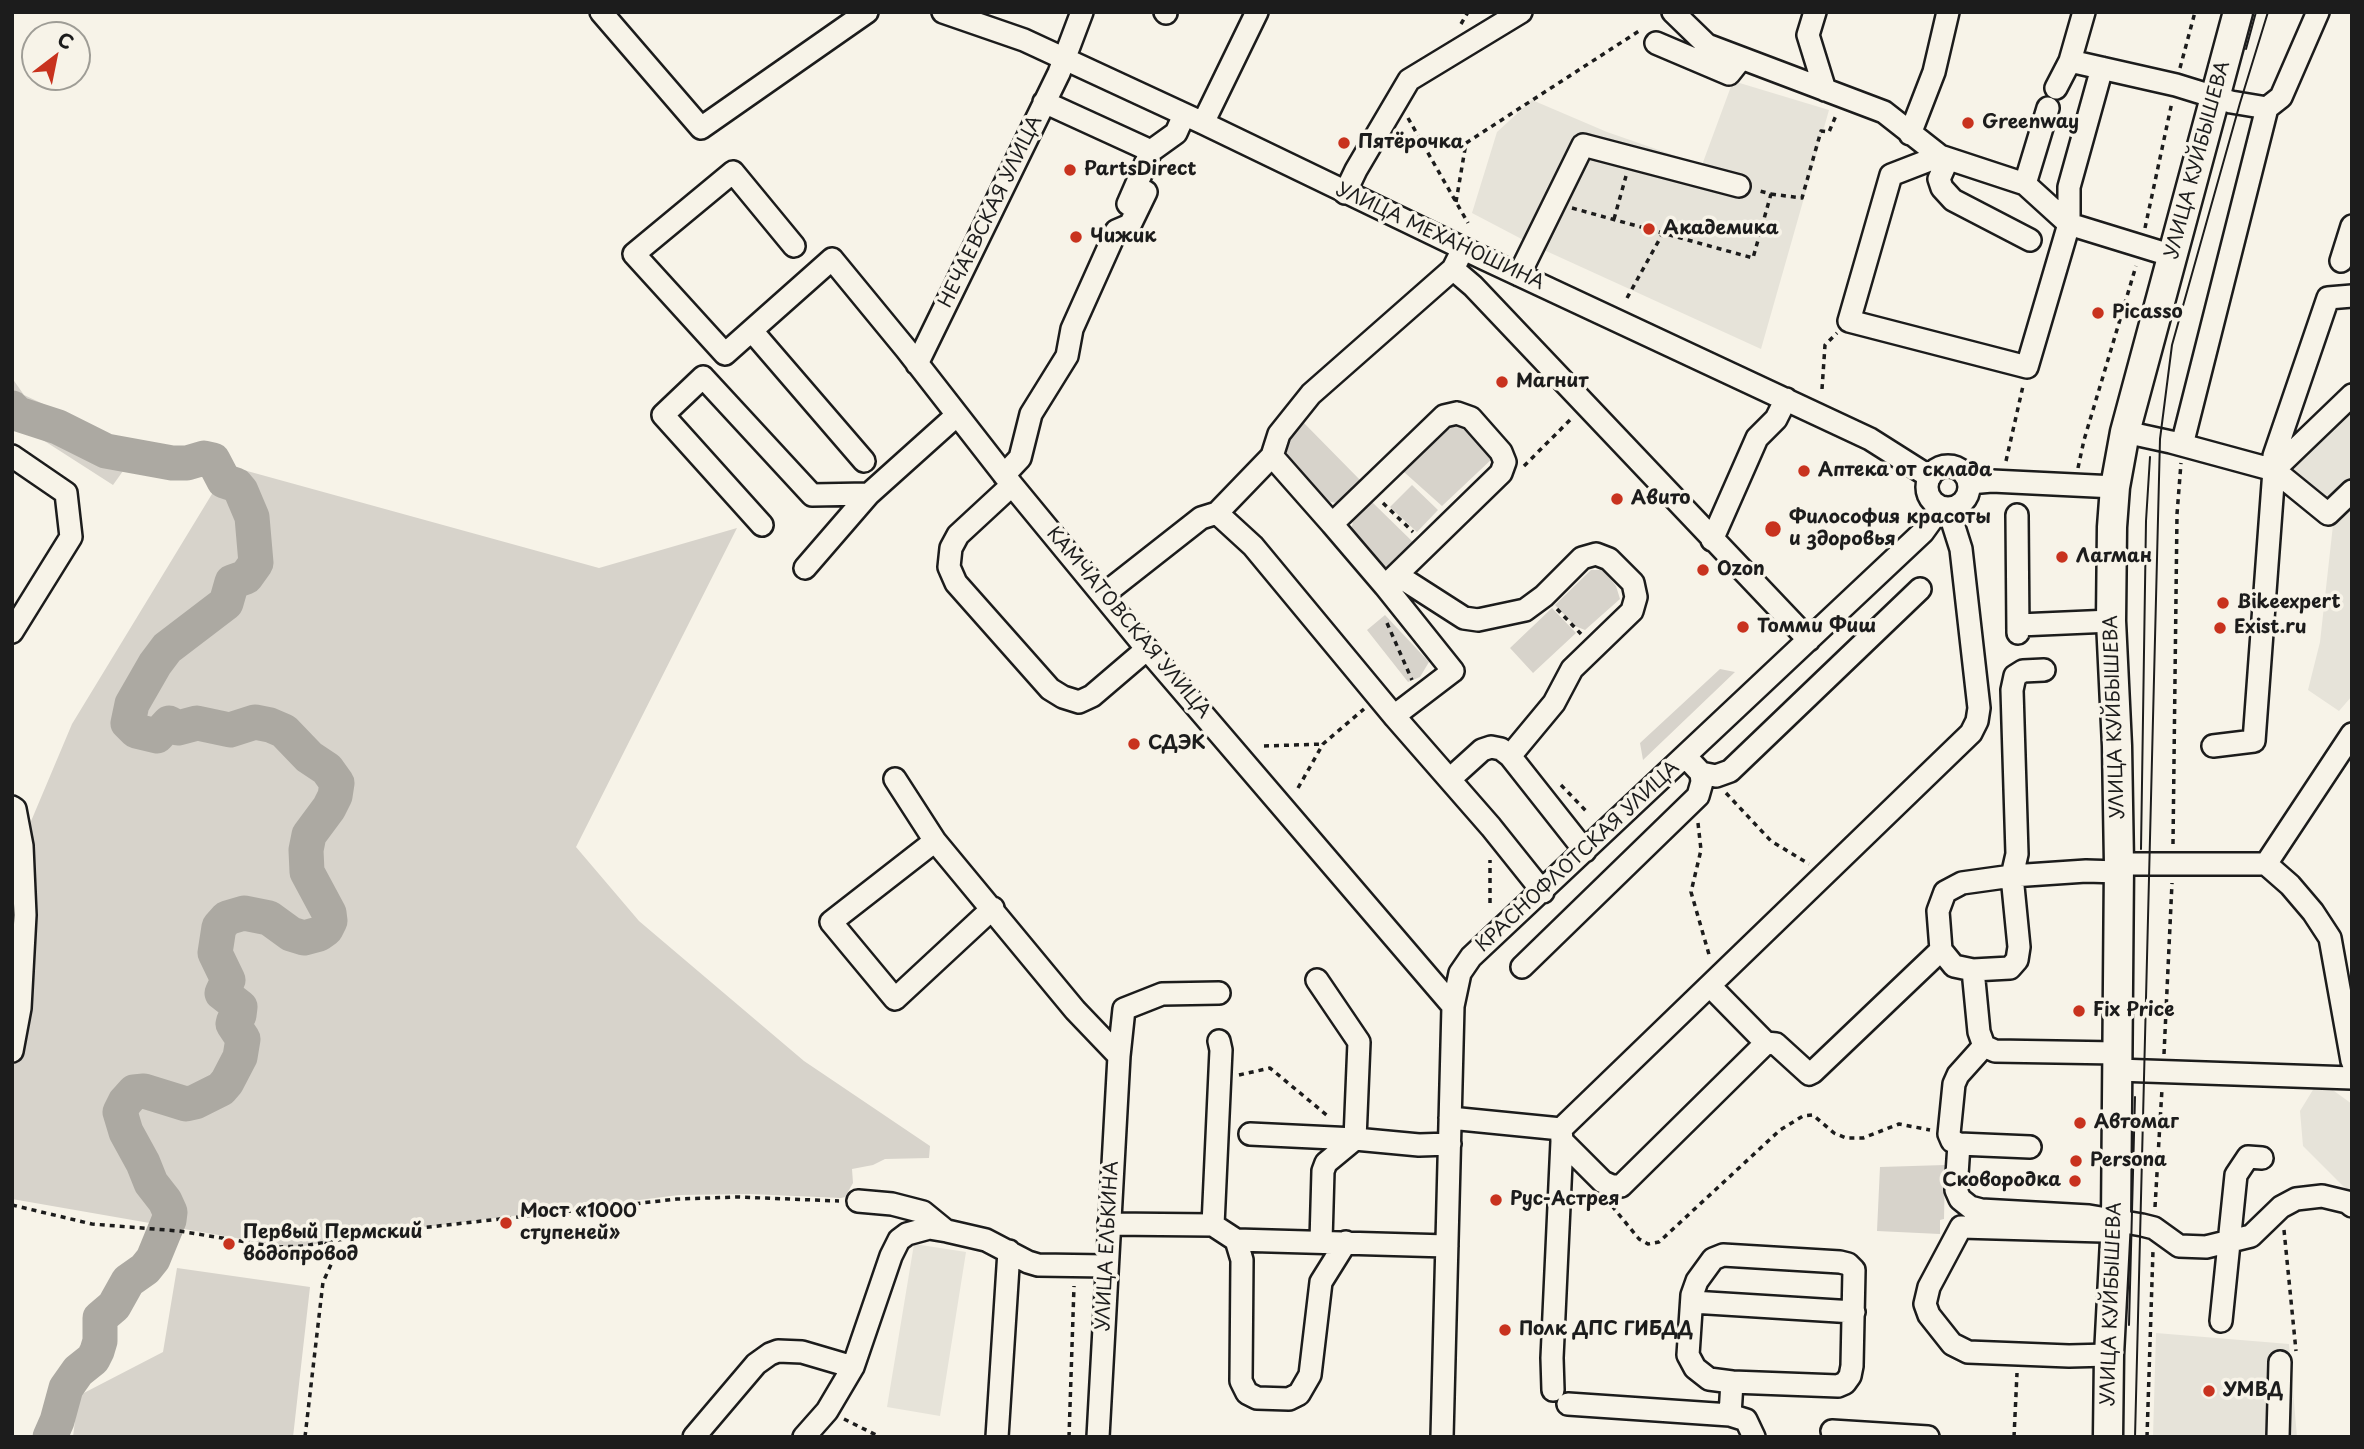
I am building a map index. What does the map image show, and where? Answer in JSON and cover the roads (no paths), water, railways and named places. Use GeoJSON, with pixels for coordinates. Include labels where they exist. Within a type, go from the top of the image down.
{"type":"FeatureCollection","features":[{"type":"Feature","properties":{"kind":"main road","name":"УЛИЦА КУЙБЫШЕВА"},"geometry":{"type":"LineString","coordinates":[[2108,1437],[2109,1355],[2116,1226],[2119,868],[2118,746],[2111,621],[2115,487],[2125,432],[2238,12]]}},
{"type":"Feature","properties":{"kind":"street"},"geometry":{"type":"LineString","coordinates":[[600,12],[701,128],[867,12]]}},
{"type":"Feature","properties":{"kind":"street","name":"УЛИЦА МЕХАНОШИНА"},"geometry":{"type":"LineString","coordinates":[[943,12],[1024,40],[1193,119],[1870,439],[1930,477]]}},
{"type":"Feature","properties":{"kind":"street","name":"НЕЧАЕВСКАЯ УЛИЦА"},"geometry":{"type":"LineString","coordinates":[[917,364],[1064,60],[1082,12]]}},
{"type":"Feature","properties":{"kind":"street"},"geometry":{"type":"LineString","coordinates":[[1063,321],[1104,230],[1121,220],[1151,151],[1193,119],[1257,12]]}},
{"type":"Feature","properties":{"kind":"street"},"geometry":{"type":"LineString","coordinates":[[1345,193],[1409,80],[1521,12]]}},
{"type":"Feature","properties":{"kind":"street"},"geometry":{"type":"LineString","coordinates":[[1673,12],[1707,45],[1884,111],[1944,158],[2025,184],[2069,224],[2173,256]]}},
{"type":"Feature","properties":{"kind":"street"},"geometry":{"type":"LineString","coordinates":[[1815,12],[1808,35],[1835,94]]}},
{"type":"Feature","properties":{"kind":"street"},"geometry":{"type":"LineString","coordinates":[[1910,134],[1934,72],[1948,12]]}},
{"type":"Feature","properties":{"kind":"street"},"geometry":{"type":"LineString","coordinates":[[2025,184],[2052,98],[2070,61],[2084,12]]}},
{"type":"Feature","properties":{"kind":"street"},"geometry":{"type":"LineString","coordinates":[[2182,445],[2267,108],[2281,97],[2318,12]]}},
{"type":"Feature","properties":{"kind":"street"},"geometry":{"type":"LineString","coordinates":[[1650,35],[1729,74],[1741,59]]}},
{"type":"Feature","properties":{"kind":"street"},"geometry":{"type":"LineString","coordinates":[[2070,61],[2176,85],[2231,103],[2267,108]]}},
{"type":"Feature","properties":{"kind":"street"},"geometry":{"type":"LineString","coordinates":[[1944,158],[1891,175],[1849,321],[2027,367],[2069,224],[2069,187],[2102,68]]}},
{"type":"Feature","properties":{"kind":"street"},"geometry":{"type":"LineString","coordinates":[[1044,102],[1151,151]]}},
{"type":"Feature","properties":{"kind":"street"},"geometry":{"type":"LineString","coordinates":[[1519,275],[1583,145],[1739,186]]}},
{"type":"Feature","properties":{"kind":"street"},"geometry":{"type":"LineString","coordinates":[[1944,158],[1939,179],[1942,188],[1953,200],[2030,240]]}},
{"type":"Feature","properties":{"kind":"street"},"geometry":{"type":"LineString","coordinates":[[794,246],[733,172],[634,254],[725,354],[752,331],[864,461]]}},
{"type":"Feature","properties":{"kind":"street"},"geometry":{"type":"LineString","coordinates":[[1146,192],[1130,225],[1116,232],[1072,329],[1067,356],[1031,414],[1020,458],[1008,480],[958,535],[951,548],[949,566],[956,583],[1050,689],[1063,697],[1079,702],[1092,696],[1147,649]]}},
{"type":"Feature","properties":{"kind":"street"},"geometry":{"type":"LineString","coordinates":[[2341,261],[2352,226]]}},
{"type":"Feature","properties":{"kind":"street"},"geometry":{"type":"LineString","coordinates":[[1103,595],[1201,518],[1217,513],[1272,457],[1279,433],[1311,394],[1453,269],[1464,249]]}},
{"type":"Feature","properties":{"kind":"street","name":"КАМЧАТОВСКАЯ УЛИЦА"},"geometry":{"type":"LineString","coordinates":[[752,331],[832,259],[1147,649],[1453,1006]]}},
{"type":"Feature","properties":{"kind":"street"},"geometry":{"type":"LineString","coordinates":[[1453,269],[1482,296],[1809,640]]}},
{"type":"Feature","properties":{"kind":"street"},"geometry":{"type":"LineString","coordinates":[[2213,746],[2254,741],[2274,456],[2328,298],[2352,296]]}},
{"type":"Feature","properties":{"kind":"street"},"geometry":{"type":"LineString","coordinates":[[762,525],[663,415],[703,377],[812,495],[869,494]]}},
{"type":"Feature","properties":{"kind":"street"},"geometry":{"type":"LineString","coordinates":[[2274,470],[2352,395]]}},
{"type":"Feature","properties":{"kind":"street"},"geometry":{"type":"LineString","coordinates":[[1712,540],[1757,439],[1776,419],[1786,399]]}},
{"type":"Feature","properties":{"kind":"street"},"geometry":{"type":"LineString","coordinates":[[1332,524],[1444,416],[1457,413],[1471,418],[1502,452],[1505,463],[1501,473],[1391,580]]}},
{"type":"Feature","properties":{"kind":"street"},"geometry":{"type":"LineString","coordinates":[[805,568],[869,494],[957,415]]}},
{"type":"Feature","properties":{"kind":"street"},"geometry":{"type":"LineString","coordinates":[[2125,432],[2274,470],[2328,514],[2352,491]]}},
{"type":"Feature","properties":{"kind":"street"},"geometry":{"type":"LineString","coordinates":[[12,456],[66,493],[71,537],[12,632]]}},
{"type":"Feature","properties":{"kind":"street"},"geometry":{"type":"LineString","coordinates":[[1272,457],[1332,524],[1391,580],[1453,671],[1394,716]]}},
{"type":"Feature","properties":{"kind":"street"},"geometry":{"type":"LineString","coordinates":[[1754,1437],[1746,1420],[1730,1415],[1560,1397],[1552,1358],[1562,1135],[1971,733],[1979,708],[1961,549],[1945,508],[1930,498],[1927,484],[1934,471],[1948,466],[1961,471],[1969,483],[1962,503],[1945,508]]}},
{"type":"Feature","properties":{"kind":"street"},"geometry":{"type":"LineString","coordinates":[[1969,483],[1992,481],[2115,487]]}},
{"type":"Feature","properties":{"kind":"street","name":"КРАСНОФЛОТСКАЯ УЛИЦА"},"geometry":{"type":"LineString","coordinates":[[1442,1437],[1453,1006],[1461,973],[1471,957],[1686,757],[1945,508]]}},
{"type":"Feature","properties":{"kind":"street"},"geometry":{"type":"LineString","coordinates":[[1217,513],[1253,546],[1543,892]]}},
{"type":"Feature","properties":{"kind":"street"},"geometry":{"type":"LineString","coordinates":[[2017,515],[2019,629],[2111,621]]}},
{"type":"Feature","properties":{"kind":"street"},"geometry":{"type":"LineString","coordinates":[[1391,580],[1464,618],[1478,620],[1525,610],[1544,596],[1582,558],[1596,554],[1609,559],[1633,583],[1636,597],[1632,611],[1572,669],[1554,703],[1510,756]]}},
{"type":"Feature","properties":{"kind":"street"},"geometry":{"type":"LineString","coordinates":[[1522,967],[1694,800],[1708,775],[1730,771],[1920,589]]}},
{"type":"Feature","properties":{"kind":"street"},"geometry":{"type":"LineString","coordinates":[[2045,670],[2023,671],[2015,676],[2012,690],[2017,855],[2012,876],[2019,947],[2017,960],[2010,968],[1973,970],[1954,966],[1941,950],[1938,911],[1945,892],[1962,883],[2012,876],[2119,868],[2266,864],[2313,912],[2330,938],[2344,974],[2352,1061]]}},
{"type":"Feature","properties":{"kind":"street"},"geometry":{"type":"LineString","coordinates":[[2266,864],[2349,743]]}},
{"type":"Feature","properties":{"kind":"street"},"geometry":{"type":"LineString","coordinates":[[1450,779],[1482,750],[1491,747],[1501,749],[1510,756],[1586,851]]}},
{"type":"Feature","properties":{"kind":"street"},"geometry":{"type":"LineString","coordinates":[[1686,757],[1708,775]]}},
{"type":"Feature","properties":{"kind":"street"},"geometry":{"type":"LineString","coordinates":[[895,779],[935,841],[1075,1010],[1119,1056]]}},
{"type":"Feature","properties":{"kind":"street"},"geometry":{"type":"LineString","coordinates":[[12,807],[15,810],[22,846],[25,915],[20,1009],[12,1051]]}},
{"type":"Feature","properties":{"kind":"street"},"geometry":{"type":"LineString","coordinates":[[935,841],[831,922],[895,999],[993,908]]}},
{"type":"Feature","properties":{"kind":"street"},"geometry":{"type":"LineString","coordinates":[[1712,985],[1766,1043],[1776,1044],[1809,1074],[1941,950]]}},
{"type":"Feature","properties":{"kind":"street"},"geometry":{"type":"LineString","coordinates":[[1973,970],[1979,1032],[1984,1046],[1995,1051],[2117,1061],[2162,1072],[2352,1078]]}},
{"type":"Feature","properties":{"kind":"street"},"geometry":{"type":"LineString","coordinates":[[1317,980],[1359,1042],[1355,1139],[1325,1163],[1321,1241]]}},
{"type":"Feature","properties":{"kind":"street","name":"УЛИЦА ЕЛЬКИНА"},"geometry":{"type":"LineString","coordinates":[[1098,1437],[1119,1056],[1124,1009],[1162,994],[1219,993]]}},
{"type":"Feature","properties":{"kind":"street"},"geometry":{"type":"LineString","coordinates":[[1213,1226],[1221,1050],[1219,1041]]}},
{"type":"Feature","properties":{"kind":"street"},"geometry":{"type":"LineString","coordinates":[[1450,1118],[1562,1135],[1603,1182],[1622,1186],[1766,1043]]}},
{"type":"Feature","properties":{"kind":"street"},"geometry":{"type":"LineString","coordinates":[[1984,1046],[1958,1075],[1954,1084],[1956,1190],[1960,1199],[1970,1207],[1981,1210],[2089,1216],[2116,1226]]}},
{"type":"Feature","properties":{"kind":"street"},"geometry":{"type":"LineString","coordinates":[[1251,1134],[1419,1145],[1450,1144]]}},
{"type":"Feature","properties":{"kind":"street"},"geometry":{"type":"LineString","coordinates":[[1954,1139],[2030,1147]]}},
{"type":"Feature","properties":{"kind":"street"},"geometry":{"type":"LineString","coordinates":[[2221,1321],[2236,1175],[2248,1157],[2262,1158]]}},
{"type":"Feature","properties":{"kind":"street"},"geometry":{"type":"LineString","coordinates":[[2109,1355],[1968,1352],[1952,1344],[1929,1315],[1925,1304],[1929,1287],[1961,1227],[2154,1228],[2179,1246],[2206,1247],[2251,1237],[2281,1207],[2296,1199],[2322,1196],[2347,1202],[2352,1206]]}},
{"type":"Feature","properties":{"kind":"street"},"geometry":{"type":"LineString","coordinates":[[858,1201],[892,1204],[923,1212],[947,1231]]}},
{"type":"Feature","properties":{"kind":"street"},"geometry":{"type":"LineString","coordinates":[[1109,1224],[1213,1226],[1236,1240],[1447,1246]]}},
{"type":"Feature","properties":{"kind":"street"},"geometry":{"type":"LineString","coordinates":[[804,1437],[827,1411],[853,1367],[891,1256],[899,1240],[907,1234],[922,1228],[986,1240],[1038,1265],[1107,1266]]}},
{"type":"Feature","properties":{"kind":"street"},"geometry":{"type":"LineString","coordinates":[[1236,1240],[1242,1260],[1241,1381],[1247,1393],[1258,1398],[1289,1399],[1299,1394],[1310,1375],[1321,1282],[1346,1242]]}},
{"type":"Feature","properties":{"kind":"street"},"geometry":{"type":"LineString","coordinates":[[997,1437],[1009,1251]]}},
{"type":"Feature","properties":{"kind":"street"},"geometry":{"type":"LineString","coordinates":[[1723,1255],[1849,1264],[1854,1270],[1854,1312],[1852,1366],[1845,1383],[1838,1386],[1709,1379],[1695,1368],[1688,1355],[1692,1303],[1697,1281],[1713,1259],[1723,1255]]}},
{"type":"Feature","properties":{"kind":"street"},"geometry":{"type":"LineString","coordinates":[[1692,1303],[1854,1312]]}},
{"type":"Feature","properties":{"kind":"street"},"geometry":{"type":"LineString","coordinates":[[694,1437],[756,1364],[770,1354],[778,1351],[802,1352],[853,1367]]}},
{"type":"Feature","properties":{"kind":"street"},"geometry":{"type":"LineString","coordinates":[[2278,1437],[2288,1358]]}},
{"type":"Feature","properties":{"kind":"street"},"geometry":{"type":"LineString","coordinates":[[1730,1415],[1731,1382]]}},
{"type":"Feature","properties":{"kind":"street"},"geometry":{"type":"LineString","coordinates":[[1832,1431],[1928,1437]]}},
{"type":"Feature","properties":{"kind":"waterway"},"geometry":{"type":"LineString","coordinates":[[12,408],[18,414],[58,427],[106,451],[172,463],[187,463],[204,458],[213,460],[224,481],[236,485],[252,517],[256,563],[246,577],[232,582],[226,603],[167,648],[132,704],[128,723],[136,731],[157,736],[169,723],[178,728],[197,723],[230,730],[255,722],[270,725],[284,731],[309,757],[327,769],[337,783],[335,796],[309,835],[306,850],[307,872],[329,913],[330,921],[326,929],[304,938],[291,934],[269,918],[244,913],[227,918],[219,927],[215,953],[228,980],[222,993],[240,1007],[239,1015],[233,1024],[243,1039],[240,1057],[227,1082],[221,1089],[186,1104],[144,1091],[134,1092],[120,1112],[126,1132],[151,1183],[170,1212],[169,1220],[153,1259],[145,1269],[128,1281],[114,1306],[100,1318],[97,1351],[66,1388],[50,1437]]}},
{"type":"Feature","properties":{"kind":"tram line"},"geometry":{"type":"LineString","coordinates":[[2246,49],[2256,12]]}},
{"type":"Feature","properties":{"kind":"tram line"},"geometry":{"type":"LineString","coordinates":[[2135,1437],[2160,439],[2172,345],[2268,12]]}},
{"type":"Feature","properties":{"kind":"tram line"},"geometry":{"type":"LineString","coordinates":[[2141,849],[2146,521],[2150,457]]}},
{"type":"Feature","properties":{"kind":"tram line"},"geometry":{"type":"LineString","coordinates":[[2129,1325],[2135,1097]]}},
{"type":"Feature","properties":{"kind":"place","name":"Greenway"},"geometry":{"type":"Point","coordinates":[1968,123]}},
{"type":"Feature","properties":{"kind":"place","name":"Пятёрочка"},"geometry":{"type":"Point","coordinates":[1344,143]}},
{"type":"Feature","properties":{"kind":"place","name":"PartsDirect"},"geometry":{"type":"Point","coordinates":[1070,170]}},
{"type":"Feature","properties":{"kind":"place","name":"Академика"},"geometry":{"type":"Point","coordinates":[1649,229]}},
{"type":"Feature","properties":{"kind":"place","name":"Чижик"},"geometry":{"type":"Point","coordinates":[1076,237]}},
{"type":"Feature","properties":{"kind":"place","name":"Picasso"},"geometry":{"type":"Point","coordinates":[2098,313]}},
{"type":"Feature","properties":{"kind":"place","name":"Магнит"},"geometry":{"type":"Point","coordinates":[1502,382]}},
{"type":"Feature","properties":{"kind":"place","name":"Аптека от склада"},"geometry":{"type":"Point","coordinates":[1804,471]}},
{"type":"Feature","properties":{"kind":"place","name":"Авито"},"geometry":{"type":"Point","coordinates":[1617,499]}},
{"type":"Feature","properties":{"kind":"place","name":"Философия красоты и здоровья"},"geometry":{"type":"Point","coordinates":[1773,529]}},
{"type":"Feature","properties":{"kind":"place","name":"Лагман"},"geometry":{"type":"Point","coordinates":[2062,557]}},
{"type":"Feature","properties":{"kind":"place","name":"Ozon"},"geometry":{"type":"Point","coordinates":[1703,570]}},
{"type":"Feature","properties":{"kind":"place","name":"Bikeexpert"},"geometry":{"type":"Point","coordinates":[2223,603]}},
{"type":"Feature","properties":{"kind":"place","name":"Томми Фиш"},"geometry":{"type":"Point","coordinates":[1743,627]}},
{"type":"Feature","properties":{"kind":"place","name":"Exist.ru"},"geometry":{"type":"Point","coordinates":[2220,628]}},
{"type":"Feature","properties":{"kind":"place","name":"СДЭК"},"geometry":{"type":"Point","coordinates":[1134,744]}},
{"type":"Feature","properties":{"kind":"place","name":"Fix Price"},"geometry":{"type":"Point","coordinates":[2079,1011]}},
{"type":"Feature","properties":{"kind":"place","name":"Автомаг"},"geometry":{"type":"Point","coordinates":[2080,1123]}},
{"type":"Feature","properties":{"kind":"place","name":"Persona"},"geometry":{"type":"Point","coordinates":[2076,1161]}},
{"type":"Feature","properties":{"kind":"place","name":"Сковородка"},"geometry":{"type":"Point","coordinates":[2075,1181]}},
{"type":"Feature","properties":{"kind":"place","name":"Рус-Астрея"},"geometry":{"type":"Point","coordinates":[1496,1200]}},
{"type":"Feature","properties":{"kind":"place","name":"Мост «1000 ступеней»"},"geometry":{"type":"Point","coordinates":[506,1223]}},
{"type":"Feature","properties":{"kind":"place","name":"Первый Пермский водопровод"},"geometry":{"type":"Point","coordinates":[229,1244]}},
{"type":"Feature","properties":{"kind":"place","name":"Полк ДПС ГИБДД"},"geometry":{"type":"Point","coordinates":[1505,1330]}},
{"type":"Feature","properties":{"kind":"place","name":"УМВД"},"geometry":{"type":"Point","coordinates":[2209,1391]}}]}
